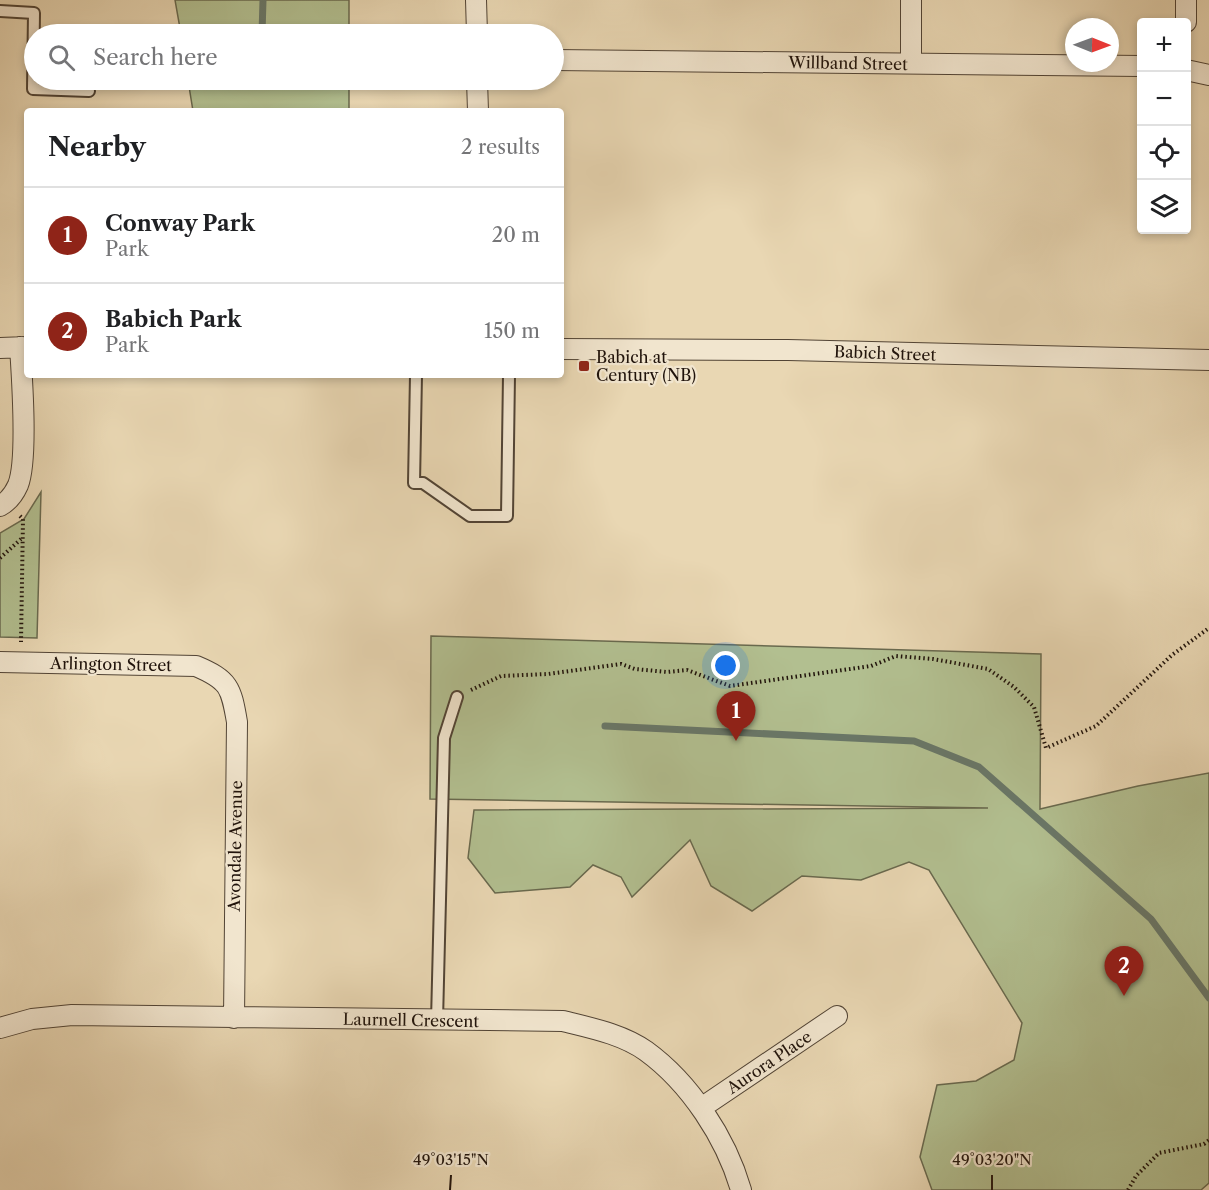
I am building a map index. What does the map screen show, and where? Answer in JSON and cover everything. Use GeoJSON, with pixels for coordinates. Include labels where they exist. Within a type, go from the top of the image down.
{"type":"FeatureCollection","features":[{"type":"Feature","properties":{"kind":"street"},"geometry":{"type":"LineString","coordinates":[[476,0],[477,24]]}},
{"type":"Feature","properties":{"kind":"street"},"geometry":{"type":"LineString","coordinates":[[910,63],[911,0]]}},
{"type":"Feature","properties":{"kind":"street"},"geometry":{"type":"LineString","coordinates":[[1186,0],[1186,18]]}},
{"type":"Feature","properties":{"kind":"street","name":"Willband Street"},"geometry":{"type":"LineString","coordinates":[[564,60],[1137,66]]}},
{"type":"Feature","properties":{"kind":"street"},"geometry":{"type":"LineString","coordinates":[[1191,71],[1209,75]]}},
{"type":"Feature","properties":{"kind":"street"},"geometry":{"type":"LineString","coordinates":[[477,90],[478,108]]}},
{"type":"Feature","properties":{"kind":"street"},"geometry":{"type":"LineString","coordinates":[[0,348],[23,347],[22,464],[18,484],[4,504]]}},
{"type":"Feature","properties":{"kind":"street","name":"Babich Street"},"geometry":{"type":"LineString","coordinates":[[564,349],[788,350],[1209,360]]}},
{"type":"Feature","properties":{"kind":"street","name":"Arlington Street"},"geometry":{"type":"LineString","coordinates":[[0,662],[196,666],[221,677]]}},
{"type":"Feature","properties":{"kind":"street","name":"Avondale Avenue"},"geometry":{"type":"LineString","coordinates":[[221,677],[232,698],[237,722],[234,1018]]}},
{"type":"Feature","properties":{"kind":"street","name":"Laurnell Crescent"},"geometry":{"type":"LineString","coordinates":[[0,1028],[32,1019],[72,1015],[563,1021],[606,1032],[645,1050],[676,1078],[701,1108],[735,1170],[741,1190]]}},
{"type":"Feature","properties":{"kind":"street","name":"Aurora Place"},"geometry":{"type":"LineString","coordinates":[[701,1108],[837,1016]]}},
{"type":"Feature","properties":{"kind":"lane"},"geometry":{"type":"LineString","coordinates":[[0,11],[34,13],[34,24]]}},
{"type":"Feature","properties":{"kind":"lane"},"geometry":{"type":"LineString","coordinates":[[61,90],[89,91]]}},
{"type":"Feature","properties":{"kind":"lane"},"geometry":{"type":"LineString","coordinates":[[416,378],[414,483],[423,483],[470,516],[507,516],[509,378]]}},
{"type":"Feature","properties":{"kind":"lane"},"geometry":{"type":"LineString","coordinates":[[437,1021],[444,738],[457,697]]}},
{"type":"Feature","properties":{"kind":"path"},"geometry":{"type":"LineString","coordinates":[[4,504],[23,519],[21,662]]}},
{"type":"Feature","properties":{"kind":"path"},"geometry":{"type":"LineString","coordinates":[[0,558],[22,538]]}},
{"type":"Feature","properties":{"kind":"path"},"geometry":{"type":"LineString","coordinates":[[457,697],[501,676],[548,674],[621,664],[635,669],[667,672],[687,670],[730,686],[871,666],[896,656],[933,658],[988,669],[1014,687],[1034,707],[1046,748],[1096,726],[1172,655],[1209,628]]}},
{"type":"Feature","properties":{"kind":"path"},"geometry":{"type":"LineString","coordinates":[[1128,1190],[1136,1176],[1159,1153],[1204,1144],[1209,1140]]}},
{"type":"Feature","properties":{"kind":"green space"},"geometry":{"type":"Polygon","coordinates":[[[175,0],[349,0],[349,24],[179,24],[175,0]]]}},
{"type":"Feature","properties":{"kind":"green space"},"geometry":{"type":"Polygon","coordinates":[[[190,90],[349,90],[349,108],[193,108],[190,90]]]}},
{"type":"Feature","properties":{"kind":"green space"},"geometry":{"type":"Polygon","coordinates":[[[41,492],[37,638],[0,637],[0,533],[24,519],[41,492]]]}},
{"type":"Feature","properties":{"kind":"green space"},"geometry":{"type":"Polygon","coordinates":[[[431,636],[1041,654],[1040,809],[1138,786],[1209,773],[1209,1183],[1201,1190],[932,1190],[920,1157],[937,1085],[976,1081],[1014,1060],[1022,1023],[929,870],[909,862],[861,880],[802,876],[752,911],[711,886],[690,840],[632,897],[621,877],[593,865],[570,887],[495,893],[468,858],[474,810],[988,808],[430,799],[431,636]]]}},
{"type":"Feature","properties":{"kind":"waterway"},"geometry":{"type":"LineString","coordinates":[[262,24],[263,0]]}},
{"type":"Feature","properties":{"kind":"waterway"},"geometry":{"type":"LineString","coordinates":[[605,726],[914,741],[979,767],[1151,919],[1209,998]]}},
{"type":"Feature","properties":{"kind":"place","name":"Babich at Century (NB)"},"geometry":{"type":"Point","coordinates":[584,366]}},
{"type":"Feature","properties":{"kind":"place","name":"Conway Park"},"geometry":{"type":"Point","coordinates":[736,741]}},
{"type":"Feature","properties":{"kind":"place","name":"Babich Park"},"geometry":{"type":"Point","coordinates":[1124,996]}}]}
